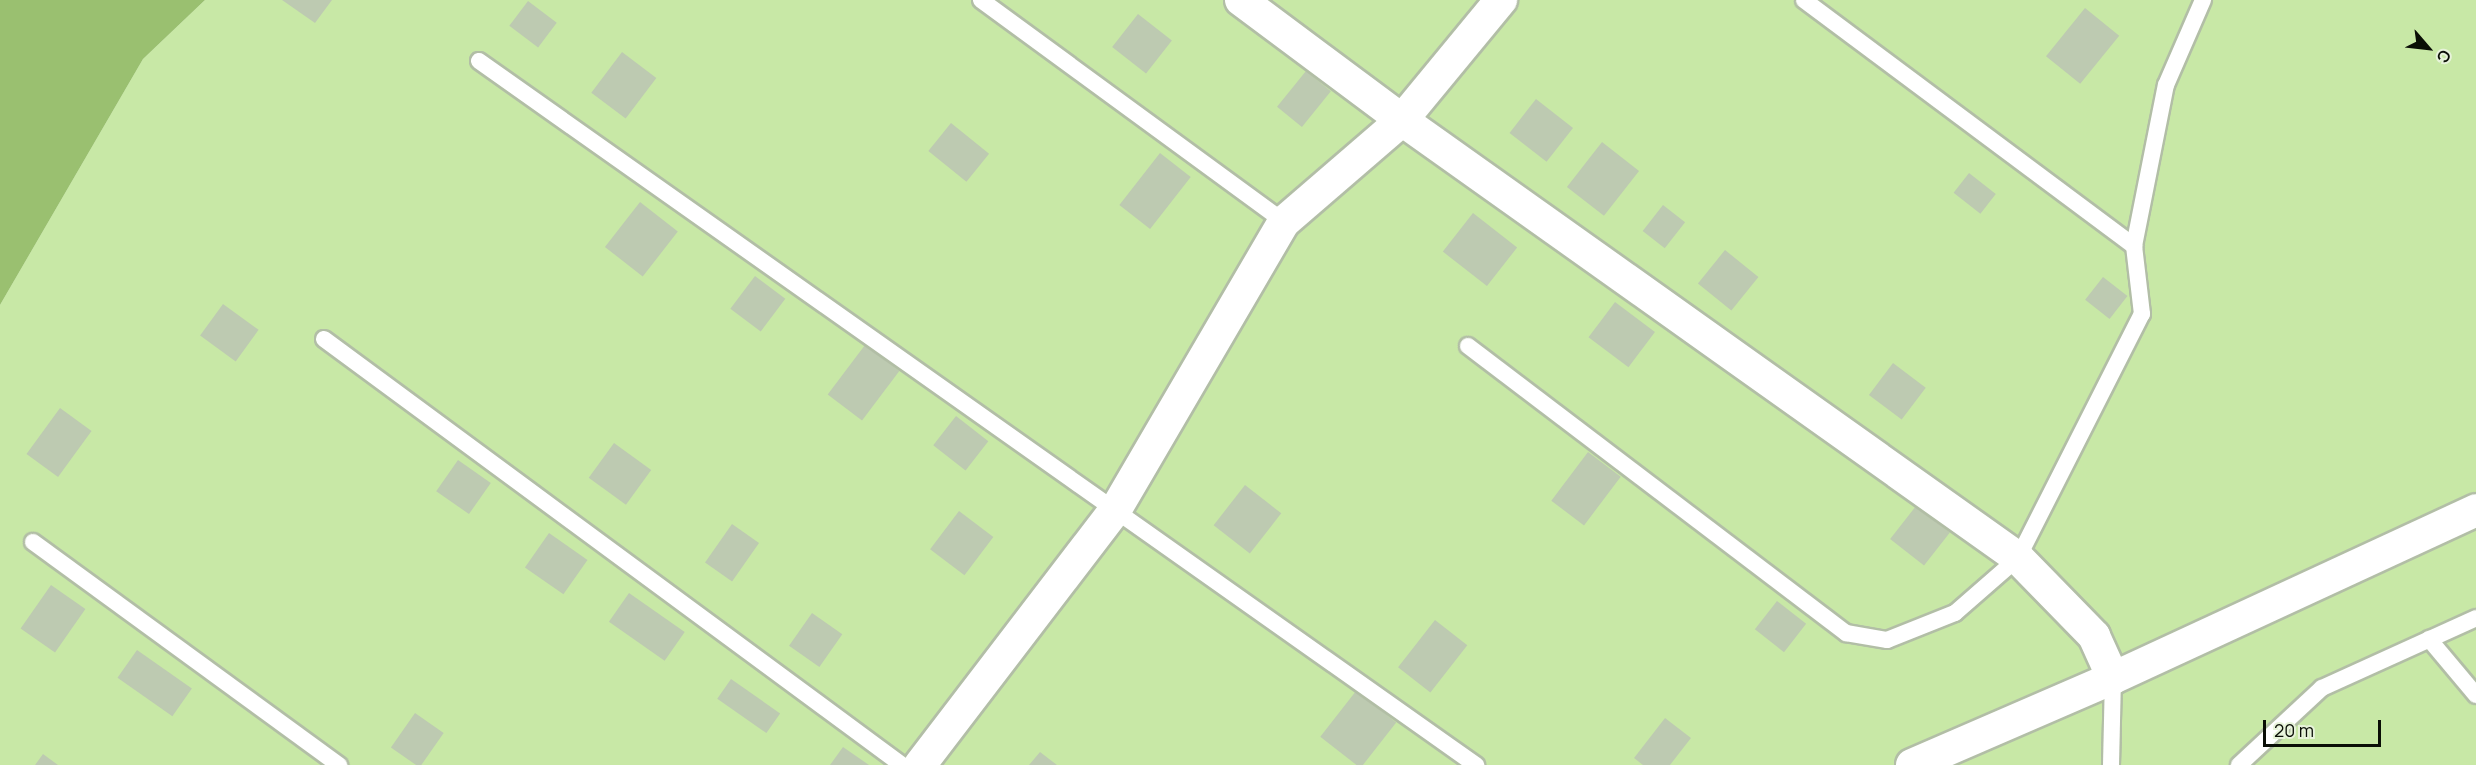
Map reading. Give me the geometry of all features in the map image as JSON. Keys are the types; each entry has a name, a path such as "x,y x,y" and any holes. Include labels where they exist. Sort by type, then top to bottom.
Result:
{"street":[{"path":"1240,0 1402,120 2018,558 2094,636 2113,678"},
{"path":"920,765 1116,509 1284,222 1402,120 1501,0"},
{"path":"1912,765 2113,678 2476,510"}],"lane":[{"path":"981,0 1284,222"},
{"path":"1804,0 2134,246"},
{"path":"1468,346 1846,633 1887,640 1955,613 2018,558 2142,314 2134,246 2166,85 2203,0"},
{"path":"479,61 1476,765"},
{"path":"324,339 902,765"},
{"path":"33,542 339,765"},
{"path":"2239,765 2322,688 2476,618"},
{"path":"2429,639 2476,695"},
{"path":"2111,765 2113,678"}],"green space":[{"path":"0,0 205,0 143,59 0,305"},
{"path":"205,0 2476,0 2476,765 0,765 0,305 143,59"}],"building":[{"path":"282,0 332,0 315,23"},
{"path":"528,1 557,23 538,47 509,26"},
{"path":"2085,8 2119,36 2080,84 2046,56"},
{"path":"1138,14 1172,40 1146,74 1112,47"},
{"path":"622,52 656,78 626,119 591,93"},
{"path":"1306,71 1331,91 1302,127 1277,107"},
{"path":"1536,99 1573,128 1547,162 1510,133"},
{"path":"951,123 989,154 966,182 928,151"},
{"path":"1602,142 1639,171 1604,216 1567,187"},
{"path":"1160,153 1191,177 1150,229 1119,205"},
{"path":"1969,173 1996,194 1980,214 1954,193"},
{"path":"640,202 678,232 643,276 605,247"},
{"path":"1663,205 1685,222 1665,248 1643,231"},
{"path":"1473,213 1517,247 1487,286 1443,252"},
{"path":"1725,250 1758,277 1731,310 1698,283"},
{"path":"755,276 785,299 761,332 730,309"},
{"path":"2103,277 2127,296 2110,319 2085,300"},
{"path":"1615,302 1655,332 1628,367 1589,337"},
{"path":"223,304 259,330 236,361 200,336"},
{"path":"865,345 899,371 862,420 828,395"},
{"path":"1893,363 1926,388 1902,420 1869,395"},
{"path":"60,408 92,431 58,477 26,454"},
{"path":"956,416 988,441 966,470 933,445"},
{"path":"614,443 651,470 626,505 589,478"},
{"path":"1588,452 1621,477 1584,525 1551,501"},
{"path":"458,460 491,483 469,514 436,491"},
{"path":"1245,485 1281,513 1250,554 1214,525"},
{"path":"1916,506 1950,532 1924,566 1890,539"},
{"path":"959,511 993,537 964,575 930,549"},
{"path":"732,524 759,543 732,581 705,563"},
{"path":"549,533 588,560 563,594 525,567"},
{"path":"51,585 85,609 55,653 21,628"},
{"path":"629,593 685,632 665,661 609,622"},
{"path":"1777,601 1806,624 1784,652 1755,629"},
{"path":"812,613 842,634 819,667 789,646"},
{"path":"1435,620 1467,645 1430,693 1398,667"},
{"path":"137,650 192,688 172,716 117,678"},
{"path":"731,679 780,713 766,733 717,699"},
{"path":"1356,691 1396,722 1363,765 1357,765 1320,737"},
{"path":"415,713 444,733 421,765 416,765 391,747"},
{"path":"1665,718 1691,738 1670,765 1643,765 1634,758"},
{"path":"843,747 869,765 830,765"},
{"path":"1040,752 1057,765 1029,765"},
{"path":"43,754 58,765 35,765"}]}
